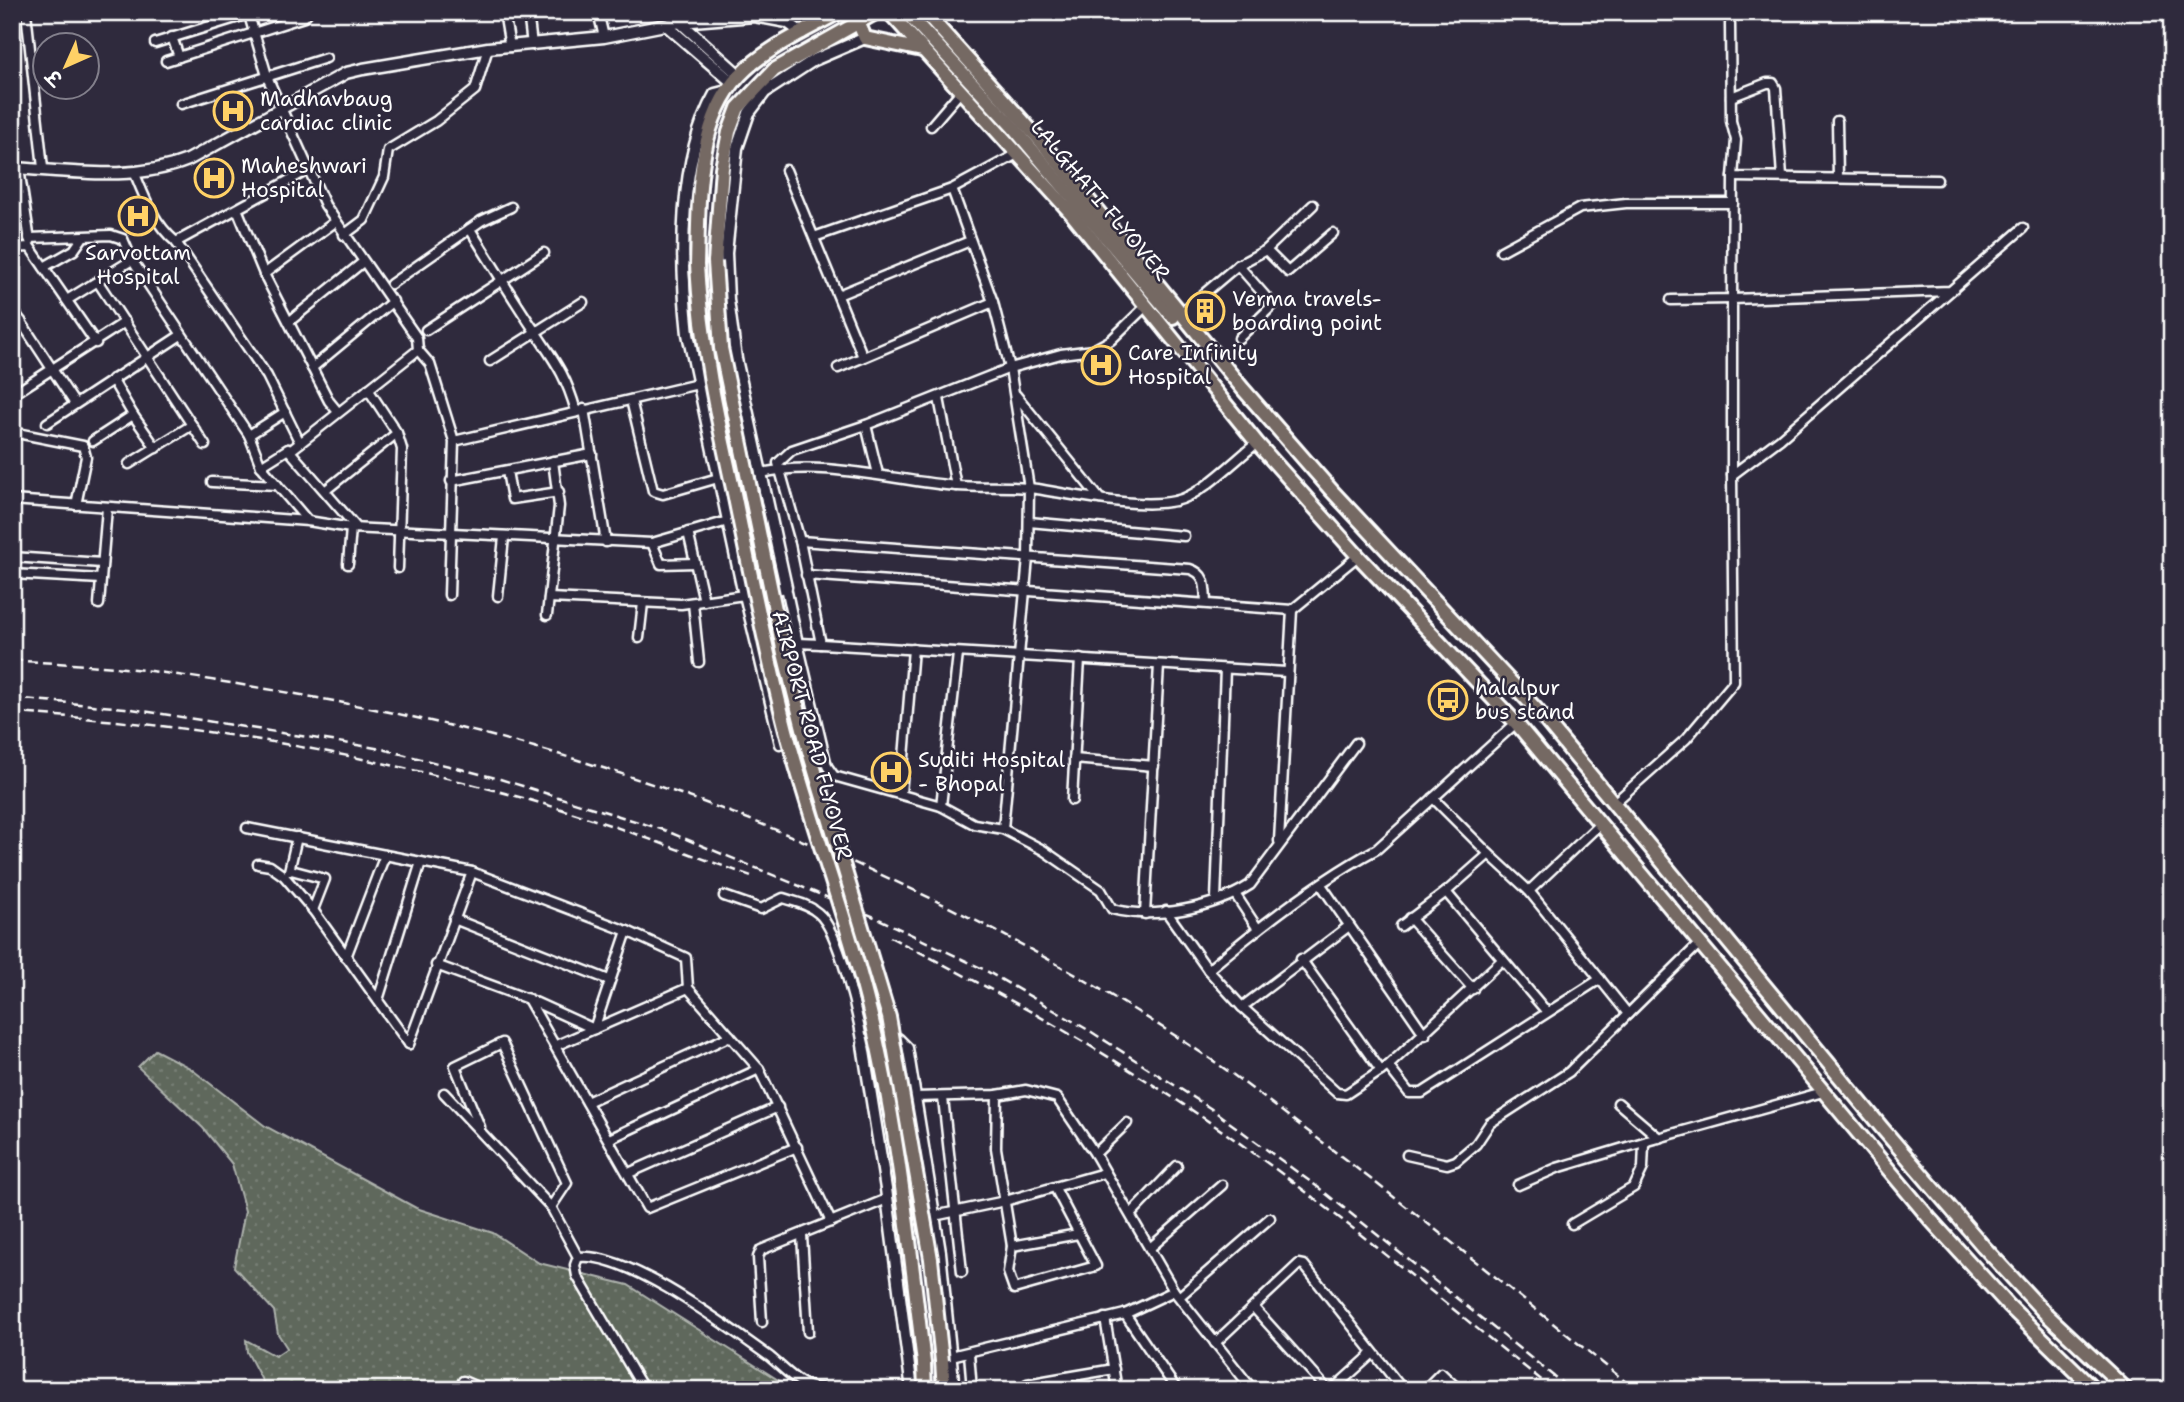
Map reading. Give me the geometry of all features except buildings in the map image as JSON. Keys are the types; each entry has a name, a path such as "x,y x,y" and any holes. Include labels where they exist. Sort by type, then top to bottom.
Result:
{"main road":[{"name":"AIRPORT ROAD FLYOVER","path":"877,12 774,70 738,108 723,160 719,256 720,348 778,629 811,761 889,1017 946,1359 944,1390"},
{"path":"889,12 1071,213 1257,443 1358,556 1516,723 1701,942 1823,1092 1994,1290 2095,1390"},
{"name":"LALGHATI FLYOVER","path":"906,12 1013,127 1247,403 1263,413"},
{"path":"925,12 1038,138 1263,413 1357,520 1518,687 1983,1246 2045,1313 2127,1390"},
{"path":"935,12 954,47"},
{"path":"733,83 764,55 833,14"},
{"path":"859,24 865,38 923,50"},
{"name":"AIRPORT ROAD FLYOVER","path":"733,83 712,122 706,147 697,265 700,324 769,659 787,732 859,972 877,1045 904,1204 925,1390"}],"street":[{"path":"26,12 43,169"},
{"path":"166,61 304,17 308,12"},
{"path":"504,12 510,47"},
{"path":"528,12 532,45"},
{"path":"598,12 604,37"},
{"path":"155,43 250,13 268,79 308,170 335,222 417,338 418,350 434,374 454,441 449,595"},
{"path":"96,342 30,243 16,168 135,174 162,170 188,160 346,74 488,48 604,37 680,22 754,16 787,22 802,33"},
{"path":"680,22 733,83"},
{"path":"1614,804 1686,740 1734,682 1732,299 1736,140 1731,121 1730,24"},
{"path":"666,25 733,83"},
{"path":"172,37 178,57"},
{"path":"865,38 814,60 782,80 756,102 737,148 719,256 761,473 827,766 834,776 941,806 974,824 1003,829 1043,850 1101,890 1112,909 1145,914 1235,894 1250,885 1279,842 1356,744"},
{"path":"344,234 364,220 386,171 385,156 388,150 436,121 475,90 488,48"},
{"path":"181,104 268,79 326,58"},
{"path":"733,83 715,94 701,121 689,185 683,244 683,293 698,384 718,478 780,744"},
{"path":"1731,97 1773,83 1776,88 1782,177"},
{"path":"931,126 961,91"},
{"path":"1837,121 1838,178"},
{"path":"814,237 952,190 1019,153"},
{"path":"176,243 308,170"},
{"path":"786,170 863,357"},
{"path":"135,174 145,199 165,233 176,243 267,376 300,443"},
{"path":"1733,177 1937,180"},
{"path":"952,190 993,302 1010,368 1029,488 1028,558 1003,829"},
{"path":"1501,251 1580,208 1626,202 1733,203"},
{"path":"1181,313 1238,265 1266,250 1313,205"},
{"path":"391,284 470,229 511,207"},
{"path":"238,211 264,274 329,401 338,412"},
{"path":"264,274 335,222"},
{"path":"1732,475 1780,439 2023,228"},
{"path":"470,229 535,333 566,376 580,410 592,454 606,542"},
{"path":"1266,250 1288,272 1334,233"},
{"path":"12,248 30,243 83,237 111,235 123,239 132,260 249,435 261,466 308,521"},
{"path":"44,267 74,250 83,237"},
{"path":"838,295 970,241"},
{"path":"426,330 544,253"},
{"path":"67,300 132,260"},
{"path":"289,321 363,262"},
{"path":"1238,265 1273,305 1239,338"},
{"path":"98,282 205,445"},
{"path":"1671,300 1950,291"},
{"path":"313,368 393,301"},
{"path":"490,361 583,302"},
{"path":"838,368 993,302"},
{"path":"821,644 800,541 779,469 782,458 792,450 939,398 1010,368 1100,347 1145,307"},
{"path":"12,308 75,404"},
{"path":"12,327 21,321"},
{"path":"12,395 125,322"},
{"path":"47,423 181,335"},
{"path":"261,466 288,449 290,451 418,350"},
{"path":"113,379 156,448"},
{"path":"454,441 698,384"},
{"path":"368,389 397,433 402,449 398,568"},
{"path":"1014,393 1100,499"},
{"path":"939,398 956,486"},
{"path":"631,400 653,491 663,494 718,478"},
{"path":"249,435 285,412"},
{"path":"93,440 133,415"},
{"path":"129,464 192,425"},
{"path":"866,425 878,474"},
{"path":"12,432 83,446 86,457 76,505"},
{"path":"326,490 397,433"},
{"path":"761,473 779,469 878,474 956,486 1029,488 1100,499 1175,501 1200,488 1257,443"},
{"path":"290,451 326,490 354,528 348,564"},
{"path":"451,481 592,454"},
{"path":"547,615 559,492 553,461"},
{"path":"507,471 512,499 559,492"},
{"path":"212,482 277,485"},
{"path":"12,500 308,521 354,528 606,542 652,543 728,521"},
{"path":"99,604 107,508"},
{"path":"1029,522 1184,536"},
{"path":"688,532 704,601"},
{"path":"498,596 504,537"},
{"path":"800,541 1190,569 1199,572 1204,578 1206,603"},
{"path":"652,543 661,564 695,563"},
{"path":"806,575 1292,610 1358,556"},
{"path":"12,557 102,563"},
{"path":"12,574 101,579"},
{"path":"549,598 693,603 786,587"},
{"path":"639,638 643,603"},
{"path":"693,603 699,662"},
{"path":"1279,842 1286,672 1292,610"},
{"path":"798,643 1286,672"},
{"path":"901,794 913,649"},
{"path":"941,806 958,654"},
{"path":"1072,800 1080,660"},
{"path":"1145,914 1159,665"},
{"path":"1216,899 1225,669"},
{"path":"1208,970 1258,929 1322,886 1350,862 1377,849 1516,723"},
{"path":"1074,759 1154,765"},
{"path":"1433,798 1529,891 1628,1014"},
{"path":"1529,891 1601,823"},
{"path":"247,828 472,872 627,931 686,958 688,988 759,1069 831,1222"},
{"path":"297,837 288,873 409,1044 472,872"},
{"path":"1401,926 1446,892 1489,854"},
{"path":"346,957 385,855"},
{"path":"378,1000 421,862"},
{"path":"258,864 288,873 326,879 313,910"},
{"path":"1322,886 1425,1035"},
{"path":"1446,892 1546,1011"},
{"path":"1235,894 1258,929"},
{"path":"724,896 761,909 783,898 808,906 825,919 851,992 863,1045 887,1199 912,1390"},
{"path":"1166,911 1208,970 1242,1007 1337,1093 1354,1091 1385,1069 1425,1035 1502,960"},
{"path":"1410,918 1473,989"},
{"path":"454,919 609,980"},
{"path":"1242,1007 1349,926"},
{"path":"594,1030 627,931"},
{"path":"1407,1155 1447,1164 1456,1161 1476,1144 1490,1123 1569,1072 1701,942"},
{"path":"1301,960 1385,1069 1409,1093 1422,1093 1546,1011 1600,979"},
{"path":"436,965 528,999 594,1030"},
{"path":"555,1046 688,988"},
{"path":"528,999 647,1208 797,1147"},
{"path":"587,1102 730,1037"},
{"path":"863,1045 868,1039 898,1039 904,1043 934,1216 946,1359 954,1390"},
{"path":"482,1133 455,1066 502,1043 567,1184 551,1207"},
{"path":"609,1139 759,1069"},
{"path":"914,1097 997,1095 1026,1090 1057,1098 1095,1154 1177,1294 1253,1390"},
{"path":"1518,1185 1557,1168 1823,1092"},
{"path":"444,1093 551,1207 578,1257 575,1265 577,1276 644,1390"},
{"path":"997,1095 996,1148 1012,1246 1008,1272 1014,1289 1096,1266 1055,1188"},
{"path":"943,1098 962,1272"},
{"path":"1618,1102 1659,1138"},
{"path":"629,1173 778,1107"},
{"path":"1095,1154 1127,1123"},
{"path":"1572,1224 1634,1187 1640,1179 1647,1141"},
{"path":"1131,1214 1177,1166"},
{"path":"934,1216 1005,1201 1104,1173"},
{"path":"1150,1248 1222,1185"},
{"path":"762,1321 759,1253 887,1199"},
{"path":"946,1359 1125,1314 1177,1294 1270,1218"},
{"path":"1012,1246 1078,1234"},
{"path":"802,1236 808,1332"},
{"path":"578,1257 590,1255 622,1266 704,1309 808,1387 859,1385 878,1390"},
{"path":"1215,1343 1255,1309 1299,1264 1304,1265 1403,1390"},
{"path":"1255,1309 1330,1390 1372,1354"},
{"path":"1125,1314 1177,1390"},
{"path":"1105,1318 1118,1390"},
{"path":"969,1353 972,1390"},
{"path":"1024,1390 1027,1384 1114,1369"},
{"path":"1424,1390 1441,1373 1459,1390"},
{"path":"1067,1377 1069,1390"},
{"path":"467,1390 464,1381 484,1390"}],"green space":[{"path":"155,1050 190,1068 265,1126 416,1208 493,1233 539,1263 628,1285 794,1390 267,1390 247,1352 246,1340 275,1356 287,1348 278,1334 274,1311 234,1267 245,1211 232,1164 203,1128 138,1067"}],"railway":[{"path":"12,660 158,672 347,703 441,723 534,747 709,804 880,875 1046,958 1125,1004 1217,1064 1476,1261 1636,1390"},
{"path":"12,698 125,708 382,749 500,779 664,830 877,918 983,969 1090,1031 1210,1108 1319,1188 1571,1390"},
{"path":"12,713 218,733 421,772 554,807 754,877"},
{"path":"890,937 1049,1022 1202,1117 1337,1216 1554,1390"}],"place":[{"name":"Madhavbaug cardiac clinic","path":"233,111"},
{"name":"Maheshwari Hospital","path":"214,178"},
{"name":"Sarvottam Hospital","path":"138,216"},
{"name":"Verma travels- boarding point","path":"1205,311"},
{"name":"Care Infinity Hospital","path":"1101,365"},
{"name":"halalpur bus stand","path":"1448,700"},
{"name":"Suditi Hospital - Bhopal","path":"891,772"}]}
